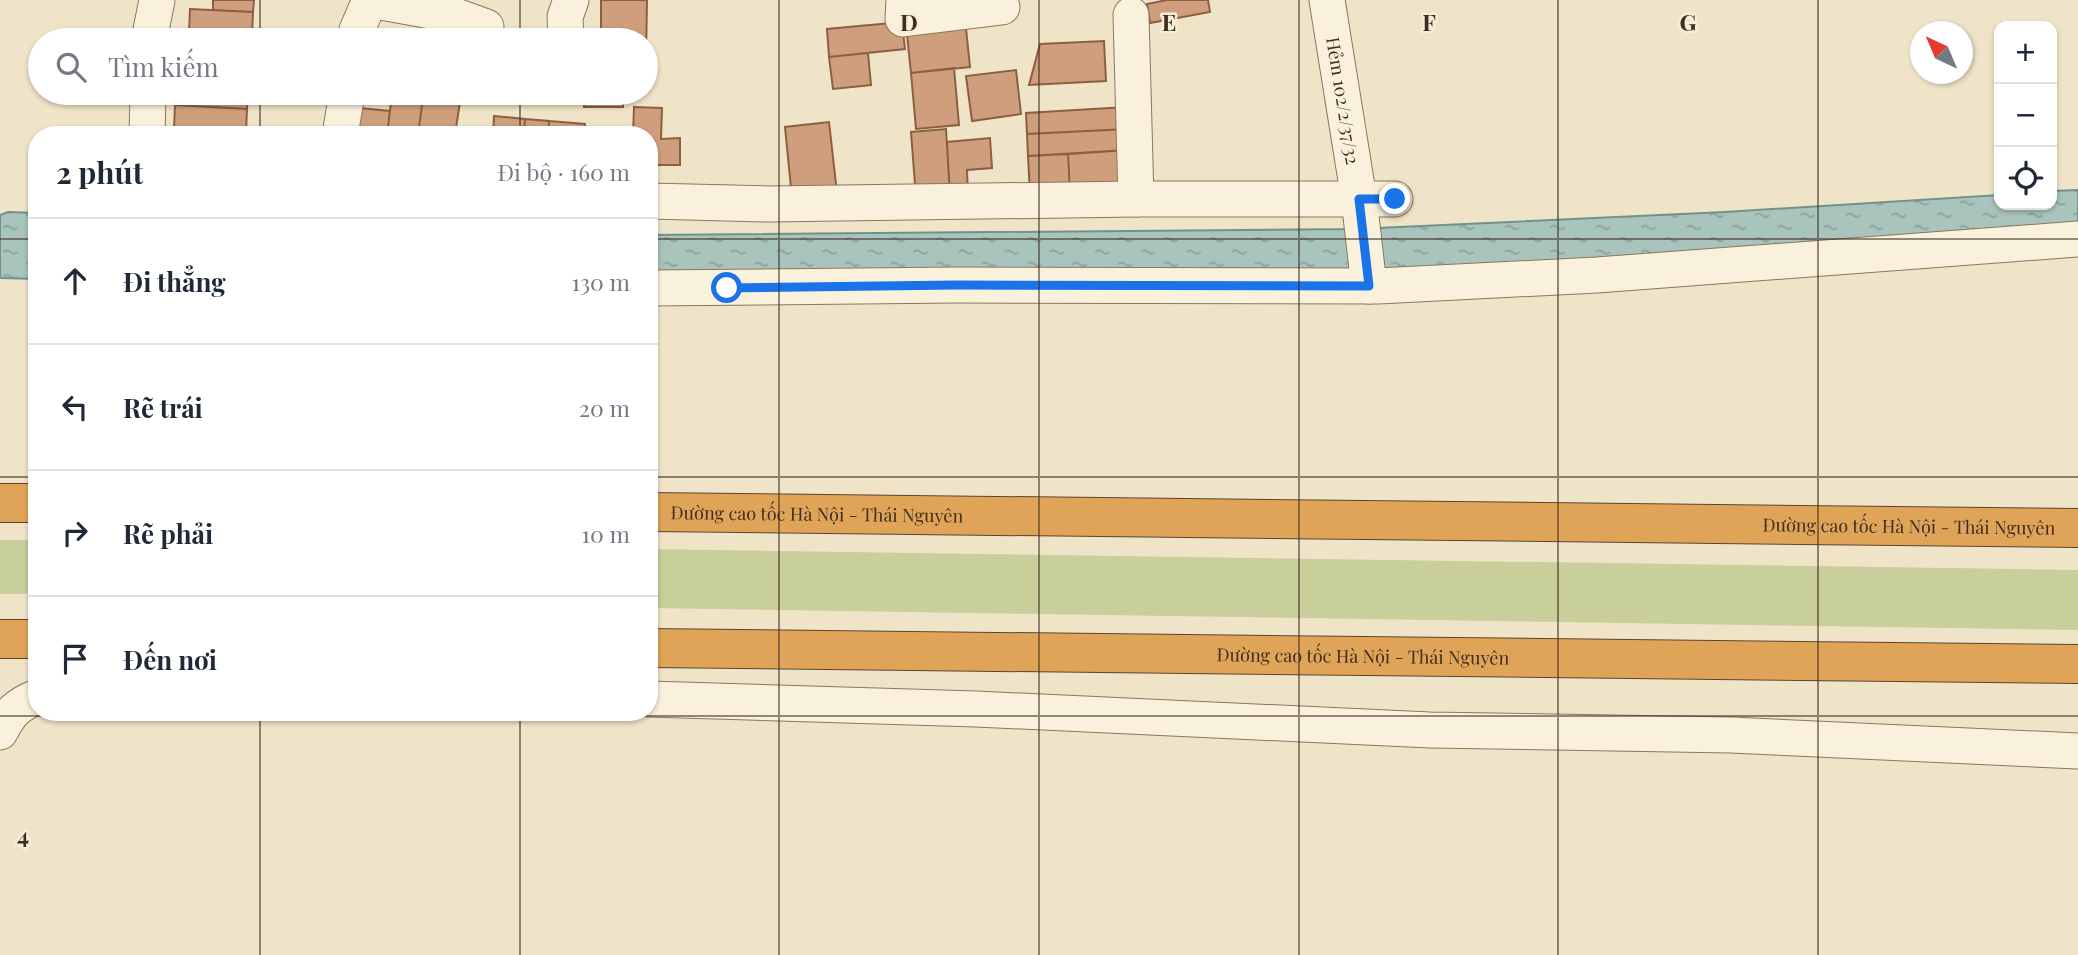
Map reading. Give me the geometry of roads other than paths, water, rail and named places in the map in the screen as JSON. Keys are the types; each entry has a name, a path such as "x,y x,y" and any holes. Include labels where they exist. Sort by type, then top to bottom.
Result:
{"highway":[{"path":"0,503 28,503"},
{"name":"Đường cao tốc Hà Nội - Thái Nguyên","path":"658,512 2078,528"},
{"path":"0,639 28,639"},
{"name":"Đường cao tốc Hà Nội - Thái Nguyên","path":"658,648 2078,664"}],"street":[{"path":"151,28 157,0"},
{"path":"360,28 370,0 453,15 486,28"},
{"path":"565,28 565,17 570,0"},
{"path":"904,0 903,19 1002,7"},
{"name":"Hẻm 102/2/37/32","path":"1327,0 1359,199 1369,286"},
{"path":"1131,15 1136,199"},
{"path":"147,126 148,105"},
{"path":"342,126 345,105"},
{"path":"658,201 769,204 1395,199"},
{"path":"658,288 957,285 1369,286 1597,275 2078,239"},
{"path":"658,699 1138,716 1430,730 1731,735 2078,751"},
{"path":"0,732 9,713 18,704 28,700"}],"water":[{"path":"2078,190 2078,232 1419,279 658,276 658,235 1355,229 1725,212 1994,195 1994,210 2057,210 2057,191"},
{"path":"8,212 28,213 28,279 0,278 0,215"}]}
